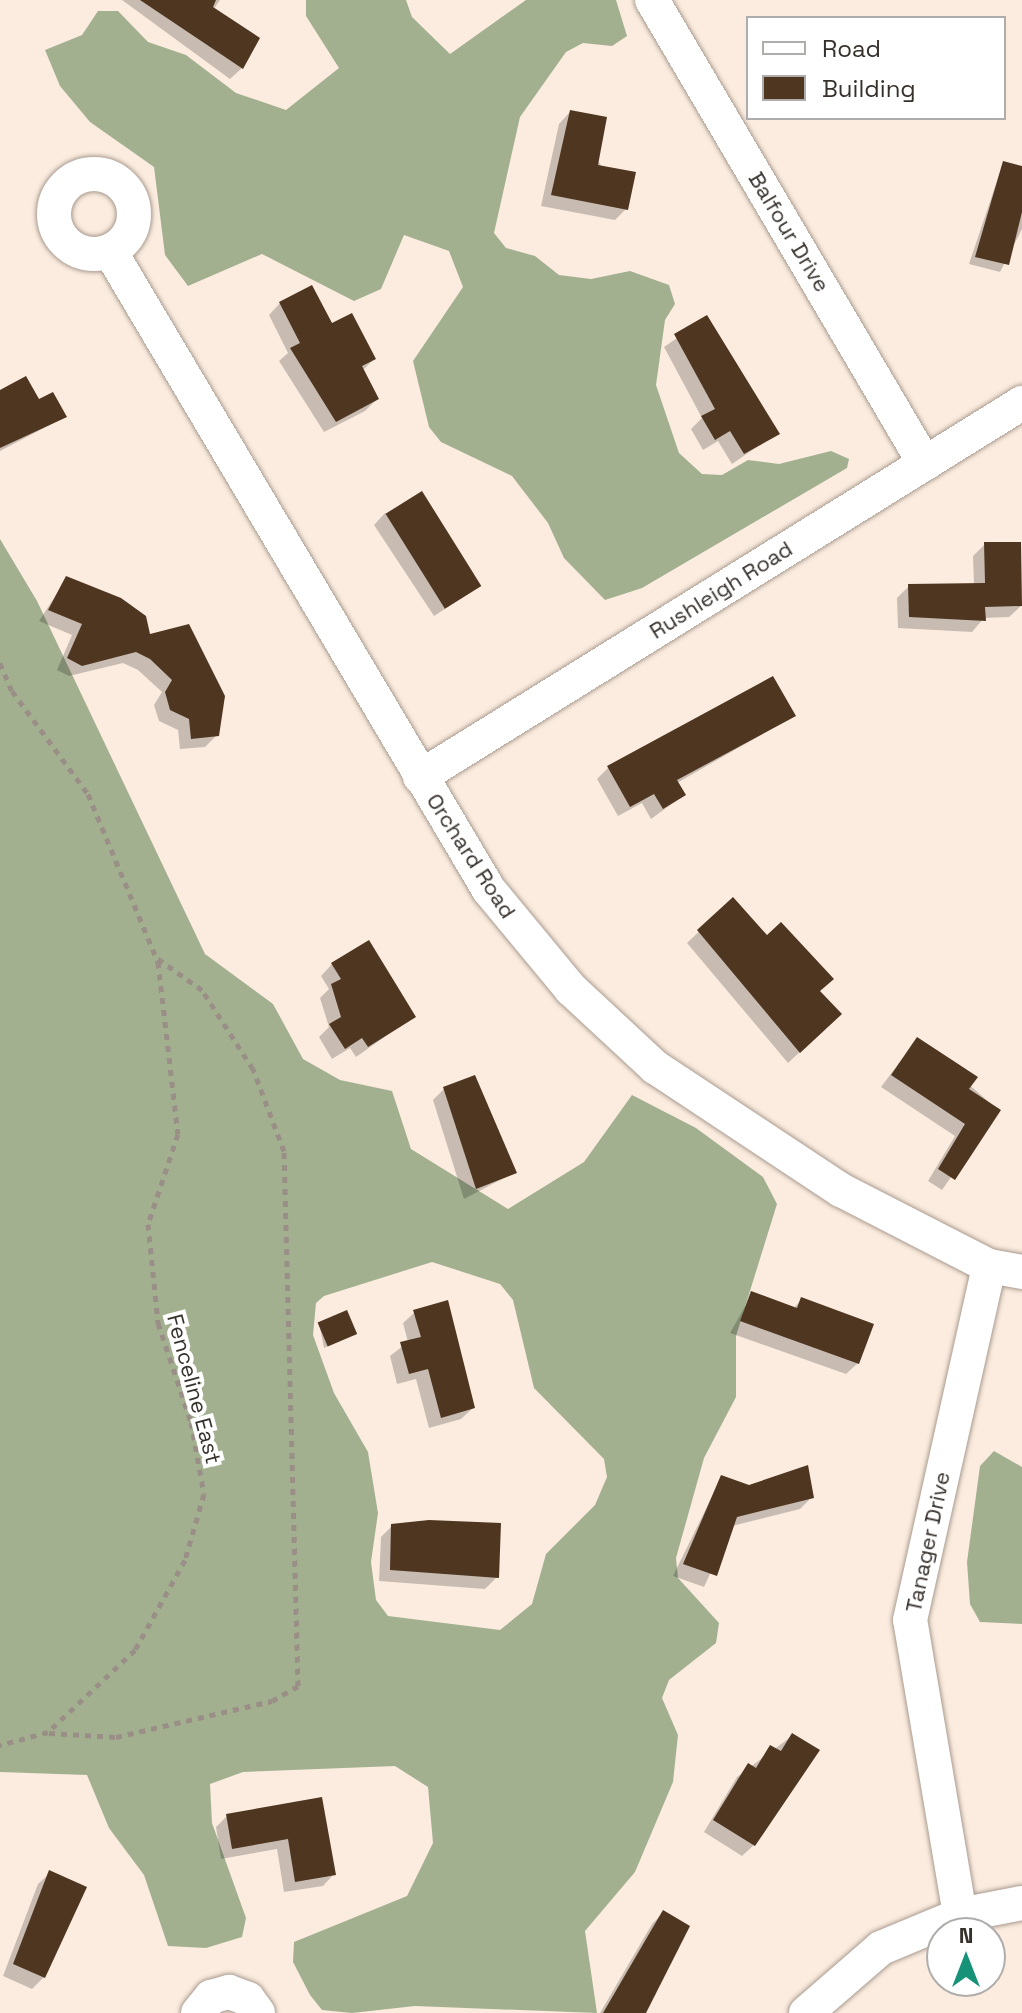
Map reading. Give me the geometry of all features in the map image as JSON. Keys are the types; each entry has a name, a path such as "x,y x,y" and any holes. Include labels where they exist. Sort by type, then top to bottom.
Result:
{"street":[{"name":"Balfour Drive","path":"652,0 925,464"},
{"name":"Orchard Road","path":"110,251 489,890 571,989 655,1067 841,1190 989,1266 1022,1272"},
{"name":"Rushleigh Road","path":"420,777 1022,403"},
{"name":"Tanager Drive","path":"960,1915 910,1620 989,1266"},
{"path":"806,2013 881,1948 960,1915 1022,1903"},
{"path":"198,2013 211,1997 229,1992 248,1999 258,2013"}],"path":[{"name":"Fenceline East","path":"0,663 12,691 88,794 156,958 178,1134 148,1224 158,1323 191,1422 204,1494 185,1560 135,1650 48,1732 0,1745"},
{"path":"48,1732 116,1737 258,1704 298,1686 284,1151 253,1069 202,990 156,958"}],"green space":[{"path":"306,0 406,0 412,17 450,54 526,0 616,0 627,36 612,46 583,43 566,52 520,117 494,233 506,248 535,256 559,275 591,279 630,271 669,285 675,304 665,320 656,385 679,453 702,474 722,475 748,460 779,464 831,451 849,459 847,468 642,588 605,600 564,558 548,523 512,476 441,442 429,427 413,361 463,287 449,251 404,235 381,289 354,301 262,254 188,286 165,255 154,167 90,122 60,86 45,50 82,35 98,11 118,11 148,42 186,55 236,93 286,110 339,68 306,16"},
{"path":"0,539 37,601 205,954 273,1004 303,1059 340,1080 392,1091 411,1149 508,1209 584,1162 632,1095 696,1128 763,1177 777,1204 736,1336 736,1397 704,1458 676,1558 678,1578 719,1623 716,1643 669,1680 662,1698 678,1735 673,1782 635,1872 585,1931 597,2013 415,2006 352,2013 322,2010 310,1995 293,1962 294,1942 407,1896 433,1843 428,1787 395,1766 243,1772 210,1784 212,1823 246,1918 242,1937 206,1948 168,1946 144,1875 109,1828 87,1775 0,1772","holes":["432,1262 500,1284 513,1300 534,1388 604,1459 607,1477 595,1505 546,1554 532,1604 500,1630 388,1616 376,1600 371,1562 378,1513 368,1452 334,1393 313,1335 316,1303 324,1296"]},
{"path":"994,1451 1022,1467 1022,1624 980,1622 970,1604 967,1562 980,1466"}],"building":[{"path":"140,0 216,0 213,7 260,38 243,69"},
{"path":"570,110 607,117 598,165 636,172 628,210 551,195"},
{"path":"1003,161 1022,166 1022,212 1009,265 975,257"},
{"path":"312,285 332,323 352,313 376,359 362,366 379,399 336,422 290,348 300,343 279,302"},
{"path":"707,315 780,434 744,454 730,431 715,440 701,416 715,409 674,334"},
{"path":"26,376 39,399 53,392 67,417 0,448 0,390"},
{"path":"422,491 481,586 445,609 386,514"},
{"path":"984,542 1021,542 1022,606 985,607 986,621 909,617 908,584 985,583"},
{"path":"66,576 121,598 146,616 150,634 189,624 225,696 219,736 191,739 189,719 170,710 165,692 172,680 150,659 136,652 82,666 67,658 82,624 48,610"},
{"path":"773,676 796,716 677,780 686,795 663,809 654,794 630,807 607,766"},
{"path":"733,897 767,935 781,922 834,979 820,991 842,1014 800,1053 697,930"},
{"path":"369,940 416,1017 368,1047 362,1038 345,1049 329,1024 341,1017 331,984 341,979 331,963"},
{"path":"917,1037 978,1077 969,1089 1001,1110 955,1180 938,1169 965,1124 891,1075"},
{"path":"475,1075 517,1173 476,1189 443,1087"},
{"path":"751,1291 797,1308 801,1297 874,1324 859,1364 740,1321"},
{"path":"448,1300 475,1408 441,1418 428,1369 409,1374 400,1342 421,1337 413,1310"},
{"path":"347,1310 357,1334 328,1346 318,1323"},
{"path":"808,1465 814,1498 737,1517 717,1576 683,1564 721,1475 749,1485"},
{"path":"429,1520 501,1523 499,1578 390,1570 391,1524"},
{"path":"792,1733 820,1750 755,1846 713,1820 748,1763 756,1768 770,1745 781,1751"},
{"path":"322,1797 336,1875 295,1882 288,1839 232,1849 226,1814"},
{"path":"49,1870 87,1887 45,1978 13,1964"},
{"path":"663,1910 690,1926 646,2013 603,2013"}]}
